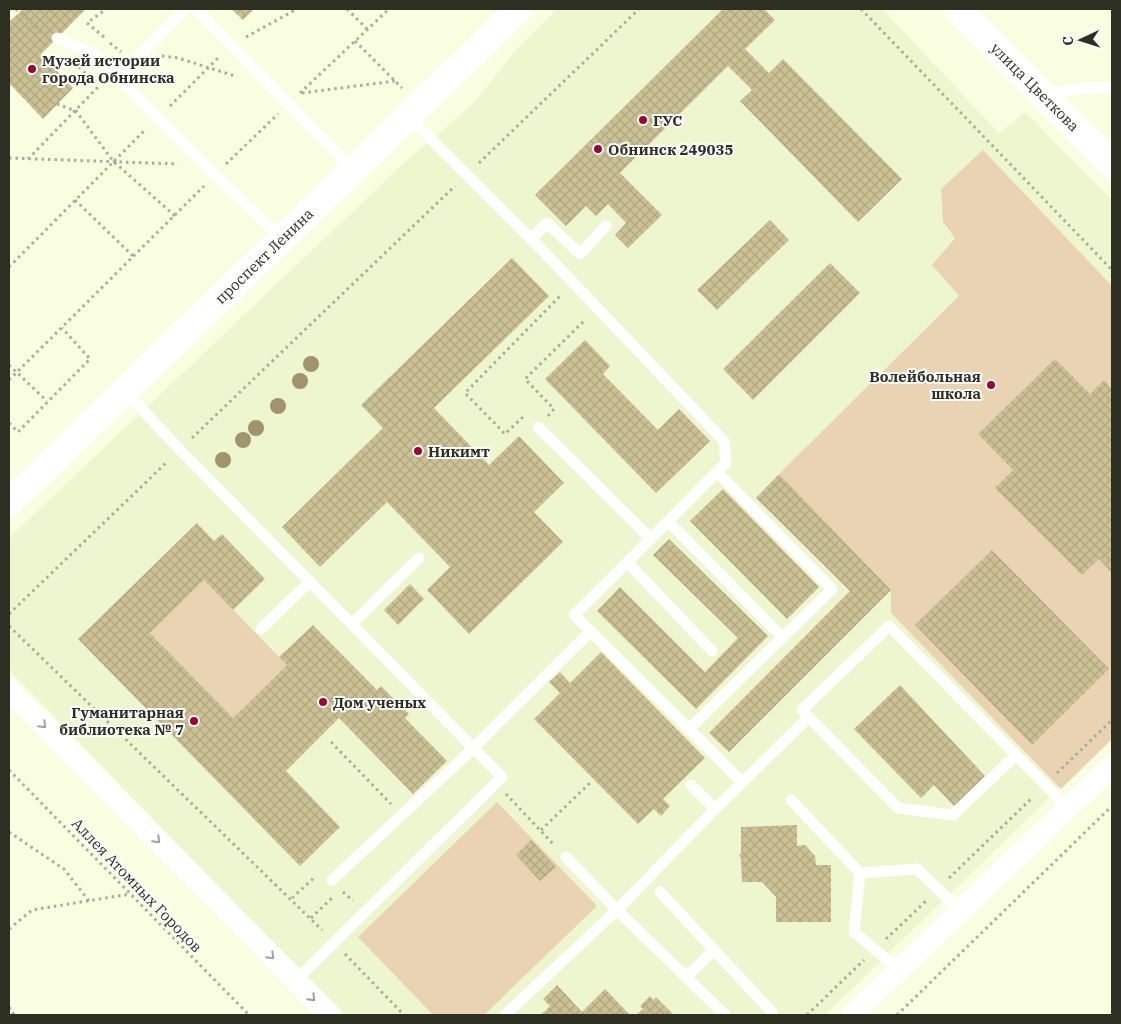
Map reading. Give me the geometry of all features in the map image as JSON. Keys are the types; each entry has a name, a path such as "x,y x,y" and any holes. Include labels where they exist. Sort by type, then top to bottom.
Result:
{"main road":[{"name":"проспект Ленина","path":"9,503 519,9"},
{"name":"улица Цветкова","path":"958,9 1112,165"}],"street":[{"path":"9,690 330,1015"},
{"path":"859,1013 899,970 960,910 1069,809 1112,766"}],"lane":[{"path":"118,78 185,9"},
{"path":"196,9 353,170"},
{"path":"57,38 93,53 215,175 282,238"},
{"path":"1044,95 1083,88 1112,87"},
{"path":"408,116 574,283 724,441 726,463 574,615 742,782"},
{"path":"531,239 547,223 580,254 606,226"},
{"path":"125,391 180,450 502,777 335,944 295,980"},
{"path":"538,427 651,539"},
{"path":"689,729 832,589 717,472"},
{"path":"668,521 783,638"},
{"path":"352,624 419,558"},
{"path":"628,562 712,651"},
{"path":"261,629 310,581"},
{"path":"1016,755 953,815 898,808 802,710 889,626 1016,755 1069,809"},
{"path":"332,880 474,747 591,631"},
{"path":"505,1015 617,910 715,809 809,717"},
{"path":"691,785 715,809"},
{"path":"791,800 860,873 854,932 899,970"},
{"path":"566,857 617,910 725,1015"},
{"path":"860,873 917,870 960,910"},
{"path":"660,892 772,1012"},
{"path":"686,977 714,950"}],"path":[{"path":"16,9 44,34"},
{"path":"9,267 113,161 232,45 297,9"},
{"path":"348,9 367,29"},
{"path":"9,614 639,9"},
{"path":"861,9 1112,270"},
{"path":"28,159 99,86 78,66"},
{"path":"57,104 76,111 113,161 175,216"},
{"path":"9,158 204,164"},
{"path":"9,380 215,175"},
{"path":"456,185 463,192"},
{"path":"75,200 133,256"},
{"path":"526,414 505,434 465,393 574,283"},
{"path":"556,288 568,300"},
{"path":"538,427 554,409 525,379 586,319 580,313"},
{"path":"9,423 18,432 90,359 62,328"},
{"path":"9,365 47,401"},
{"path":"9,626 292,898 404,1015"},
{"path":"1056,775 1112,720"},
{"path":"331,742 392,805 385,812"},
{"name":"Аллея Атомных Городов","path":"9,770 249,1015"},
{"path":"495,783 540,830 590,783"},
{"path":"942,885 1034,796"},
{"path":"898,1015 1112,806"},
{"path":"9,832 64,868 90,902"},
{"path":"292,898 321,872"},
{"path":"311,918 342,890 359,908"},
{"path":"9,929 32,910 130,894"},
{"path":"885,940 928,898"},
{"path":"807,1015 871,954"},
{"path":"9,1007 14,1015"}],"shaded area":[{"path":"557,9 882,9 999,133 1025,112 1112,200 1112,737 825,1015 343,1015 9,670 9,538 404,163 475,102 514,52"},
{"name":"Волейбольная школа","path":"983,150 1112,286 1112,739 1061,789 891,613 891,590 779,474 959,296 932,265 955,238 943,222 941,189"},
{"path":"204,580 287,665 233,718 150,633"},
{"path":"497,802 597,906 484,1015 433,1015 358,937"}],"building":[{"name":"Музей истории города Обнинска","path":"23,9 86,9 41,54 73,88 43,119 11,85 9,86 9,22"},
{"path":"231,9 254,9 243,20"},
{"path":"723,9 764,9 775,20 745,49 769,73 783,59 902,179 858,222 740,101 752,90 728,66 620,173 662,215 628,248 615,235 626,223 608,204 596,216 586,206 566,226 535,195"},
{"path":"770,220 789,240 717,310 697,290"},
{"name":"Никимт","path":"512,258 549,296 434,408 489,465 519,436 564,483 534,512 563,542 469,634 427,590 450,567 387,502 320,567 282,527 383,428 361,405"},
{"path":"830,263 860,293 753,400 723,369"},
{"path":"585,340 610,366 603,374 658,430 679,409 710,441 656,493 545,379"},
{"path":"1055,359 1090,394 1104,380 1112,389 1112,573 1099,559 1082,575 995,488 1013,470 978,434"},
{"path":"779,474 891,590 729,752 709,733 850,591 756,498"},
{"path":"723,489 819,587 787,619 690,521"},
{"name":"Дом ученых","path":"197,523 214,541 222,534 265,579 233,610 204,580 150,633 233,718 287,665 279,657 313,625 377,690 381,686 409,714 405,718 447,761 413,794 339,718 286,771 340,827 300,866 78,639"},
{"path":"669,539 768,636 696,709 597,611 620,587 705,672 738,638 653,555"},
{"path":"992,550 1109,669 1032,745 915,625"},
{"path":"410,584 424,599 398,625 384,610"},
{"path":"601,652 705,758 663,799 670,806 661,816 654,809 638,824 534,719 560,693 549,682 560,672 570,683"},
{"path":"900,685 985,776 954,806 934,785 921,798 854,729"},
{"path":"797,825 797,846 805,845 815,856 816,865 831,865 831,922 776,922 776,897 762,882 742,882 741,859 739,855 741,853 741,827"},
{"path":"531,840 556,867 540,881 516,855"},
{"path":"557,985 582,1012 605,989 630,1015 541,1015 550,1006 543,999"},
{"path":"650,996 653,1000 656,997 674,1015 636,1015 643,1009 640,1006"}],"place":[{"name":"Музей истории города Обнинска","path":"32,69"},
{"name":"ГУС","path":"643,120"},
{"name":"Обнинск 249035","path":"598,149"},
{"name":"Волейбольная школа","path":"991,385"},
{"name":"Никимт","path":"418,451"},
{"name":"Дом ученых","path":"323,702"},
{"name":"Гуманитарная библиотека № 7","path":"194,721"}]}
